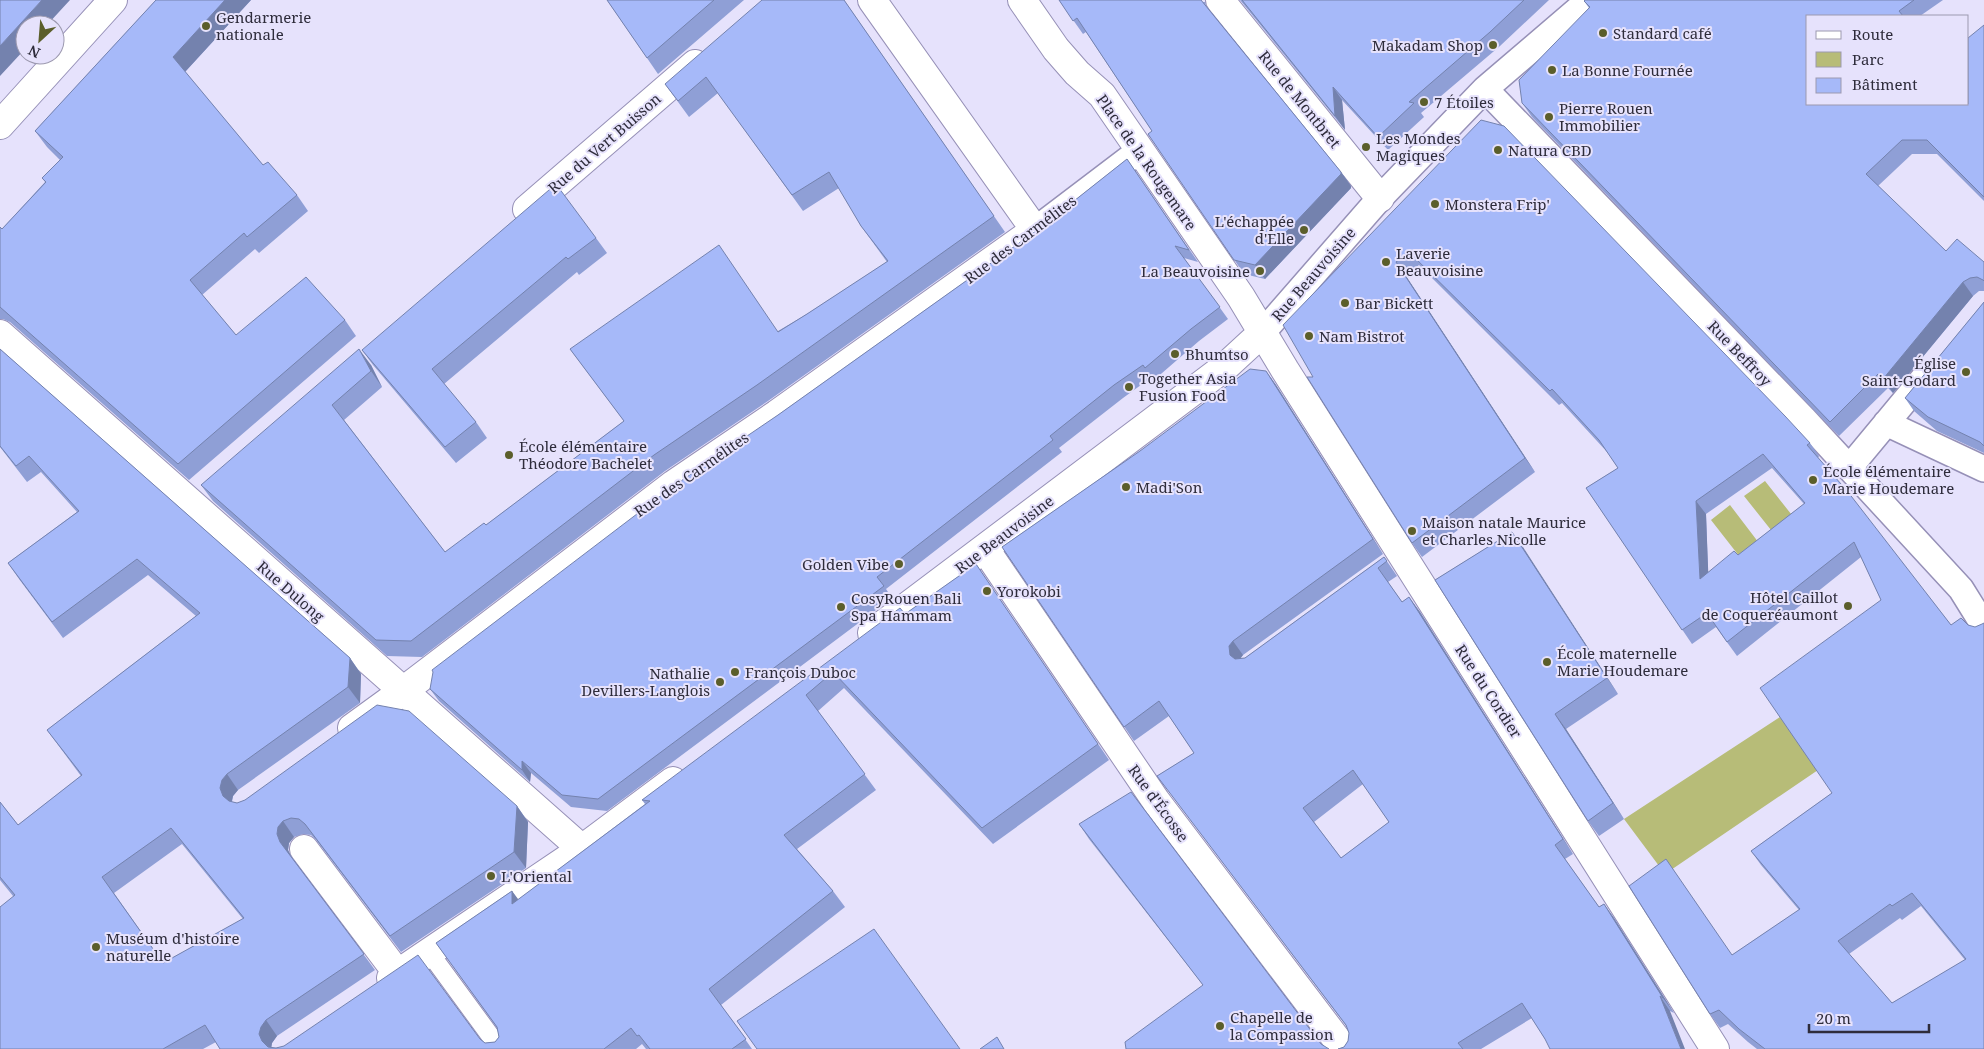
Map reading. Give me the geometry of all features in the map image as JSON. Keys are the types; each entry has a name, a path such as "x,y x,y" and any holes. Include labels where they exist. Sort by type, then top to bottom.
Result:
{"street":[{"path":"0,125 113,0"},
{"path":"872,0 1035,230"},
{"name":"Place de la Rougemare","path":"1022,0 1056,49 1102,95 1236,289 1263,332"},
{"name":"Rue de Montbret","path":"1220,0 1380,198"},
{"name":"Rue Beauvoisine","path":"852,648 1225,367 1263,332 1380,198 1485,88 1589,0"},
{"name":"Rue du Vert Buisson","path":"506,228 716,46"},
{"name":"Rue Beffroy","path":"1485,88 1849,468 1961,589 1984,626"},
{"name":"Rue des Carmélites","path":"331,742 404,691 674,484 777,414 1035,230 1139,150"},
{"name":"Rue du Cordier","path":"1263,332 1395,560 1715,1049"},
{"name":"Rue Dulong","path":"0,334 197,494 404,691 582,849"},
{"path":"1849,468 1941,357"},
{"path":"1886,423 1984,469"},
{"name":"Rue d'Écosse","path":"985,549 1156,801 1344,1049"},
{"path":"374,990 582,849 693,767"},
{"path":"304,849 398,974"}],"lane":[{"path":"429,952 500,1049"}],"green space":[{"path":"1765,481 1795,519 1775,535 1744,496"},
{"path":"1730,505 1762,547 1743,561 1711,520"},
{"path":"1780,717 1818,770 1665,874 1624,819"}],"building":[{"path":"0,0 42,0 28,15 15,15 15,30 0,46"},
{"path":"156,0 225,0 173,57 263,165 268,162 297,195 247,237 244,233 190,280 236,335 306,277 345,320 178,464 0,307 0,227 2,229 46,182 42,178 63,157 35,131"},
{"path":"607,0 714,0 647,58"},
{"path":"762,0 844,0 994,216 757,385 654,455 411,641 376,640 201,485 359,349 371,371 332,405 445,552 484,523 486,525 624,421 570,349 719,245 778,332 888,261 861,226 829,172 792,195 706,77 678,101 665,84"},
{"path":"1059,0 1201,0 1341,174 1255,265 1234,260 1148,134 1152,131 1077,18 1073,21"},
{"path":"1242,0 1524,0 1409,102 1414,103 1378,137 1333,87 1335,116"},
{"path":"1914,0 1899,11 1902,15 1806,15 1806,105 1969,105 1969,37 1984,25 1984,197 1927,140 1902,140 1866,174 1946,251 1957,239 1984,262 1984,281 1977,277 1963,282 1883,379 1878,374 1830,422 1522,103 1519,80 1590,7 1584,1"},
{"path":"1481,120 1504,126 1785,416 1810,443 1807,445 1848,492 1951,625 1961,618 1968,625 1975,627 1984,623 1984,1049 1765,1049 1739,1029 1719,1010 1710,1014 1629,886 1666,859 1732,955 1800,909 1751,851 1832,793 1760,688 1881,600 1854,542 1727,642 1707,613 1682,630 1586,488 1618,468 1599,440 1552,389 1550,391 1409,252 1396,262 1525,458 1412,543 1307,377 1313,377 1283,325","holes":["1763,454 1805,503 1738,555 1734,551 1700,579 1696,501","1912,893 1966,959 1892,1003 1838,941 1890,904 1892,906"]},
{"path":"1127,159 1189,250 1175,246 1220,307 1145,368 1143,365 1114,385 1050,436 1053,440 877,577 884,586 598,799 562,795 522,761 522,770 430,689 432,670 675,485 778,415 1036,231"},
{"path":"556,184 596,238 568,259 566,257 432,369 476,422 445,447 362,350"},
{"name":"Église Saint-Godard","path":"1984,302 1984,446 1980,442 1928,417 1905,398"},
{"path":"0,349 350,658 348,687 227,774 222,780 220,788 223,796 229,801 237,803 245,800 377,705 409,711 517,806 514,852 390,936 305,824 299,819 291,818 283,821 278,827 277,834 280,842 364,954 266,1020 259,1034 262,1041 268,1047 284,1046 418,955 480,1039 485,1043 495,1042 499,1037 497,1027 436,943 512,891 512,904 650,801 642,800 900,608 905,614 976,564 1098,744 982,828 833,672 806,695 865,774 784,835 833,891 709,989 746,1039 732,1049 650,1049 631,1028 604,1049 220,1049 205,1025 163,1049 0,1049 0,907 15,895 0,877 0,802 18,825 82,775 47,730 200,613 137,559 52,622 8,563 79,511 29,456 16,466 0,446","holes":["171,828 244,918 163,963 102,877"]},
{"path":"1250,369 1266,371 1373,539 1233,641 1229,646 1230,655 1235,659 1245,658 1384,557 1387,561 1378,568 1402,602 1409,597 1563,839 1555,845 1599,907 1604,904 1663,998 1660,996 1681,1049 1550,1049 1522,1003 1458,1043 1463,1049 1338,1049 1344,1047 1348,1041 1349,1033 1346,1025 1157,776 1194,753 1159,701 1124,727 1002,547 1140,451","holes":["1353,770 1389,822 1341,858 1303,808"]},
{"path":"1512,532 1607,678 1555,714 1613,803 1588,821 1435,580"},
{"path":"1131,792 1321,1044 1329,1049 1126,1049 1125,1042 1203,985 1079,824"},
{"path":"874,929 960,1049 757,1049 737,1021"},
{"path":"997,1037 1004,1049 980,1049"}],"place":[{"name":"Gendarmerie nationale","path":"206,26"},
{"name":"Standard café","path":"1603,33"},
{"name":"Makadam Shop","path":"1493,45"},
{"name":"La Bonne Fournée","path":"1552,70"},
{"name":"7 Étoiles","path":"1424,102"},
{"name":"Pierre Rouen Immobilier","path":"1549,117"},
{"name":"Les Mondes Magiques","path":"1366,147"},
{"name":"Natura CBD","path":"1498,150"},
{"name":"Monstera Frip'","path":"1435,204"},
{"name":"L'échappée d'Elle","path":"1304,230"},
{"name":"Laverie Beauvoisine","path":"1386,262"},
{"name":"La Beauvoisine","path":"1260,271"},
{"name":"Bar Bickett","path":"1345,303"},
{"name":"Nam Bistrot","path":"1309,336"},
{"name":"Bhumtso","path":"1175,354"},
{"name":"Église Saint-Godard","path":"1966,372"},
{"name":"Together Asia Fusion Food","path":"1129,387"},
{"name":"École élémentaire Théodore Bachelet","path":"509,455"},
{"name":"École élémentaire Marie Houdemare","path":"1813,480"},
{"name":"Madi'Son","path":"1126,487"},
{"name":"Maison natale Maurice et Charles Nicolle","path":"1412,531"},
{"name":"Golden Vibe","path":"899,564"},
{"name":"Yorokobi","path":"987,591"},
{"name":"Hôtel Caillot de Coqueréaumont","path":"1848,606"},
{"name":"CosyRouen Bali Spa Hammam","path":"841,607"},
{"name":"École maternelle Marie Houdemare","path":"1547,662"},
{"name":"François Duboc","path":"735,672"},
{"name":"Nathalie Devillers-Langlois","path":"720,682"},
{"name":"L'Oriental","path":"491,876"},
{"name":"Muséum d'histoire naturelle","path":"96,947"},
{"name":"Chapelle de la Compassion","path":"1220,1026"}]}
